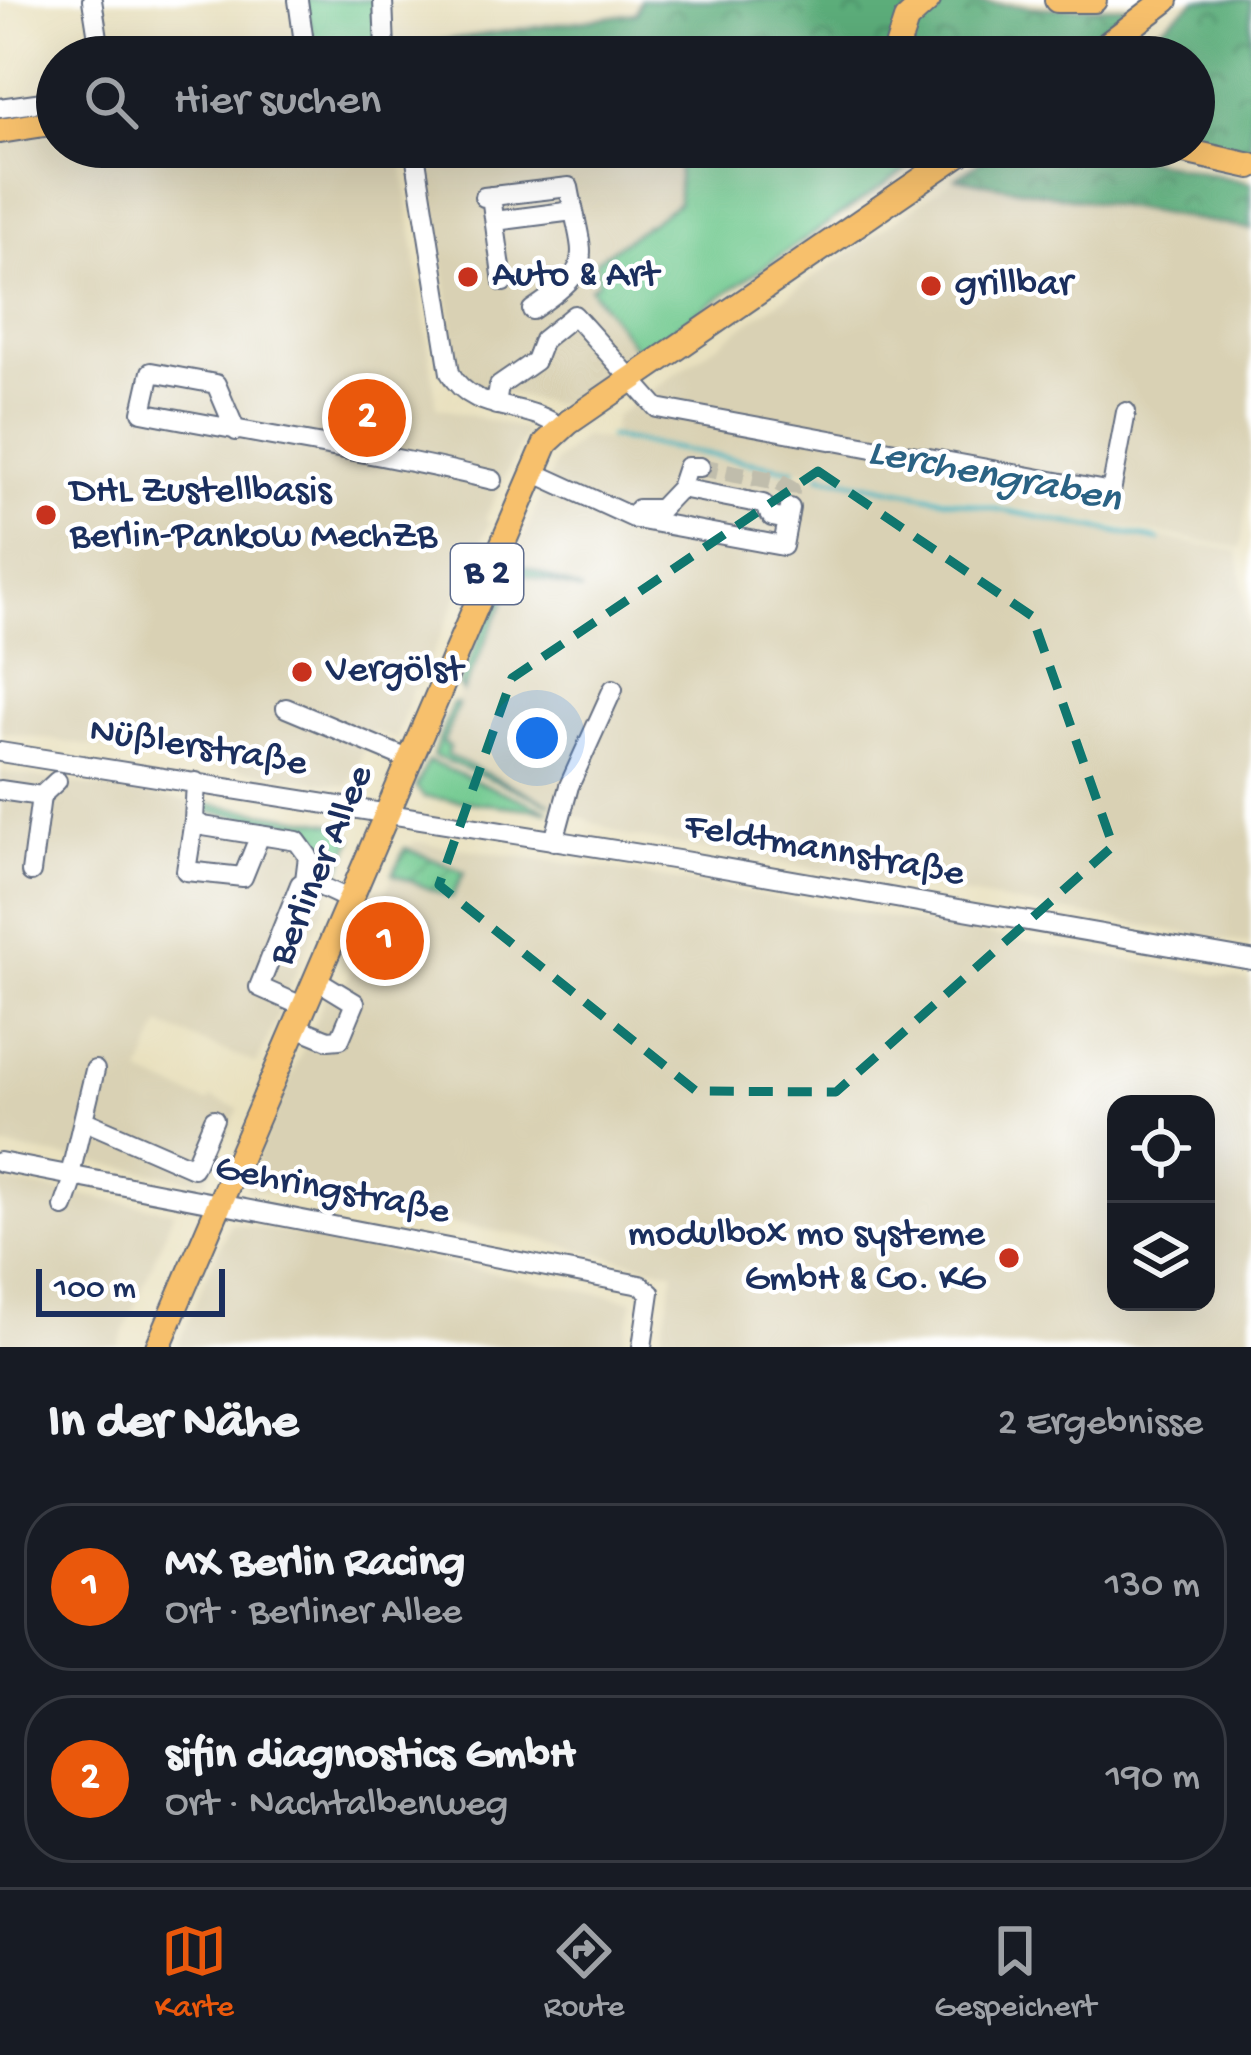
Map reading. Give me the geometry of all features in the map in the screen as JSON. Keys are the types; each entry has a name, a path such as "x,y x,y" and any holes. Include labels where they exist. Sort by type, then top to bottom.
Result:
{"main road":[{"path":"901,36 906,20 928,0"},
{"path":"1057,0 1094,0"},
{"path":"1118,36 1162,1"},
{"path":"0,130 36,125"},
{"path":"1215,158 1251,166"},
{"name":"B 2","path":"564,425 939,168"},
{"name":"Berliner Allee","path":"158,1347 408,759 450,692 533,466 564,425"}],"street":[{"path":"92,0 98,36"},
{"path":"298,0 303,36"},
{"path":"380,36 383,0"},
{"path":"0,108 36,103"},
{"path":"416,168 446,364 467,396 537,413 564,425"},
{"path":"502,283 488,196 568,187 581,251 575,282 532,310"},
{"path":"495,221 573,211"},
{"path":"496,405 500,386 535,361 543,340 574,315 599,350 618,359 657,408 1111,492 1126,412"},
{"path":"236,431 216,384 151,372 142,412 236,431 493,480"},
{"path":"533,466 643,511 742,503"},
{"path":"533,466 636,519 783,546 742,503 687,467 700,467"},
{"path":"731,536 742,503"},
{"path":"731,536 742,503"},
{"path":"731,536 742,503"},
{"path":"554,841 569,786 613,689"},
{"path":"286,708 408,759"},
{"name":"Nüßlerstraße","path":"0,752 385,813"},
{"path":"31,872 41,796 56,781"},
{"path":"196,782 186,871 243,877 260,835"},
{"path":"0,790 41,796"},
{"name":"Feldtmannstraße","path":"385,813 1251,960"},
{"path":"194,820 297,842 308,856 305,880 259,987 328,1040 340,1039 356,1003 314,978"},
{"path":"305,880 348,899"},
{"path":"64,1207 95,1070"},
{"path":"83,1120 193,1168 214,1119"},
{"name":"Gehringstraße","path":"0,1162 640,1285 650,1292 642,1347"}],"highlighted area":[{"path":"818,471 1032,616 1113,846 836,1092 696,1091 439,885 512,678"}],"shaded area":[{"path":"36,132 36,168 403,168 437,407 527,430 485,519 490,522 418,688 413,687 396,740 372,731 348,786 0,732 0,138"},
{"path":"429,168 679,168 678,203 596,261 598,282 591,288 639,353 560,406 472,385 457,360"},
{"path":"956,178 1251,229 1251,469 1241,548 611,435 615,416"},
{"path":"583,436 1238,551 1251,648 1251,944 627,836 433,756 555,463"},
{"path":"0,772 342,825 353,839 257,1064 160,1025 141,1074 208,1103 211,1098 239,1108 206,1182 0,1146"},
{"path":"416,842 615,870 1251,981 1251,1347 659,1347 674,1272 524,1236 248,1189 246,1183 331,983 344,988 393,874 452,898 464,872 405,848"},
{"path":"0,1181 174,1211 118,1347 0,1347"},
{"path":"230,1222 633,1300 623,1347 177,1347"}],"green space":[{"path":"305,0 378,0 380,36 312,36"},
{"path":"640,0 914,0 896,36 474,36 636,13"},
{"path":"946,0 1050,8 1131,6 1090,36 907,36 909,29"},
{"path":"1196,0 1251,0 1251,150 1215,142 1215,36 1149,36"},
{"path":"679,168 908,168 639,353 590,288 598,282 596,261 678,203"},
{"path":"971,168 1184,168 1251,183 1251,229 956,178"},
{"path":"512,562 582,591 517,572 463,691 459,685"},
{"path":"453,703 458,704 443,743 450,747 447,755 551,804 433,756"},
{"path":"428,761 549,811 424,797 416,787"},
{"path":"201,803 342,825 353,839 334,884 321,879 328,850 309,827 200,810"},
{"path":"405,848 464,872 452,898 393,874"}],"waterway":[{"name":"Lerchengraben","path":"609,437 795,470"},
{"name":"Lerchengraben","path":"819,475 1159,540"}],"tunnel":[{"path":"700,467 778,482 791,490 790,508"}],"place":[{"name":"Auto & Art","path":"468,277"},
{"name":"grillbar","path":"931,286"},
{"name":"sifin diagnostics GmbH","path":"367,418"},
{"name":"DHL Zustellbasis Berlin-Pankow MechZB","path":"46,515"},
{"name":"Vergölst","path":"302,672"},
{"name":"MX Berlin Racing","path":"385,941"},
{"name":"modulbox mo systeme GmbH & Co. KG","path":"1009,1258"}]}
